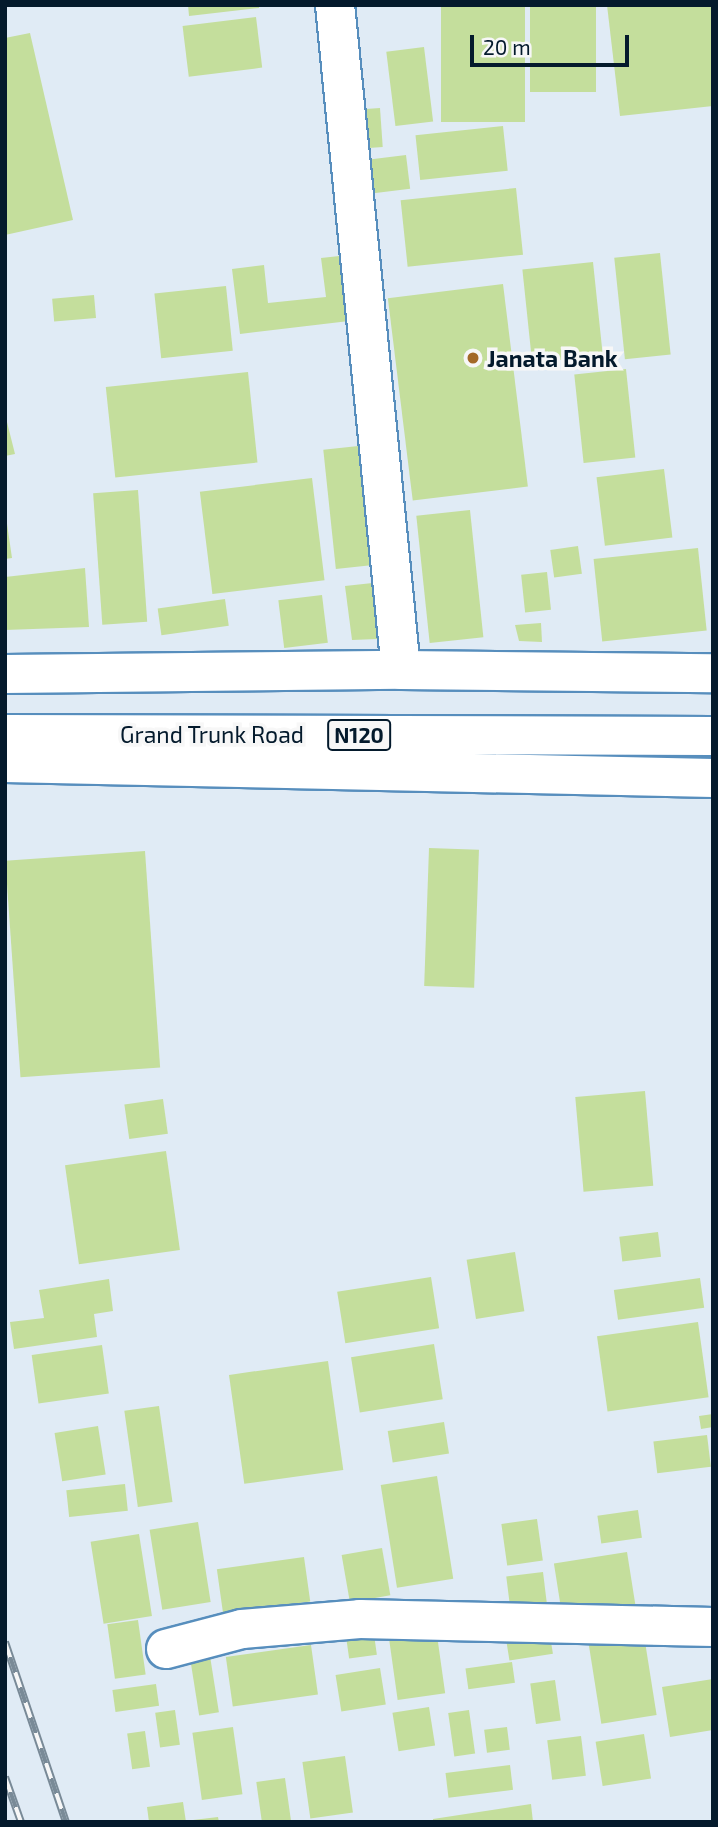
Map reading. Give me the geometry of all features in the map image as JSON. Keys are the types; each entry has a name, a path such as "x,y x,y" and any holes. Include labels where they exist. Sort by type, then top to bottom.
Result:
{"main road":[{"path":"335,5 401,670"},
{"path":"5,674 401,670 713,673"},
{"name":"Grand Trunk Road","path":"5,734 713,736"},
{"path":"5,763 713,778"},
{"path":"166,1650 242,1629 359,1619 713,1627"}],"building":[{"path":"188,5 259,5 259,8 189,16"},
{"path":"441,5 525,5 525,122 441,122"},
{"path":"530,5 596,5 596,92 530,92"},
{"path":"607,5 713,5 713,106 620,116"},
{"path":"256,17 262,68 189,77 183,26"},
{"path":"30,33 73,220 5,235 5,38"},
{"path":"424,47 433,121 395,126 386,52"},
{"path":"380,108 383,147 358,149 355,110"},
{"path":"503,126 508,171 420,180 415,135"},
{"path":"406,155 410,189 367,194 363,160"},
{"path":"516,188 523,255 408,267 401,200"},
{"path":"660,253 671,354 625,359 614,258"},
{"path":"358,254 366,319 240,334 232,269 264,265 268,303 326,297 321,258"},
{"path":"593,262 603,355 532,363 522,269"},
{"path":"503,284 528,486 413,501 388,298"},
{"path":"226,286 233,351 161,358 154,294"},
{"path":"94,295 96,318 54,322 52,299"},
{"path":"626,369 635,458 584,463 574,374"},
{"path":"248,372 258,463 115,477 106,387"},
{"path":"5,414 15,454 5,456"},
{"path":"377,444 390,563 336,569 323,450"},
{"path":"664,469 672,537 605,546 597,477"},
{"path":"312,478 325,580 212,594 200,492"},
{"path":"138,490 147,622 102,625 93,493"},
{"path":"5,510 12,558 5,559"},
{"path":"470,510 483,637 430,643 416,516"},
{"path":"578,546 582,574 554,578 550,550"},
{"path":"698,548 707,631 602,642 594,559"},
{"path":"85,568 89,627 5,630 5,577"},
{"path":"547,572 551,610 525,613 521,575"},
{"path":"400,580 402,638 352,640 345,586"},
{"path":"322,595 328,643 284,648 278,600"},
{"path":"225,599 229,626 161,635 158,608"},
{"path":"541,623 542,642 519,641 515,625"},
{"path":"429,848 479,850 474,988 424,986"},
{"path":"145,851 160,1067 20,1077 5,861"},
{"path":"645,1091 653,1186 584,1192 575,1097"},
{"path":"163,1099 168,1134 129,1139 124,1104"},
{"path":"166,1151 180,1250 79,1264 65,1165"},
{"path":"658,1232 661,1257 622,1262 619,1237"},
{"path":"515,1252 524,1311 476,1319 467,1260"},
{"path":"431,1277 439,1328 345,1343 337,1292"},
{"path":"700,1278 704,1308 618,1320 614,1290"},
{"path":"109,1279 113,1311 94,1314 97,1337 14,1349 10,1322 44,1318 39,1290"},
{"path":"698,1322 709,1397 608,1411 597,1336"},
{"path":"434,1344 443,1399 360,1412 351,1357"},
{"path":"102,1345 109,1394 39,1403 32,1355"},
{"path":"328,1361 343,1470 244,1484 229,1375"},
{"path":"159,1406 172,1502 138,1507 124,1411"},
{"path":"713,1414 713,1427 701,1429 699,1416"},
{"path":"444,1422 449,1454 393,1463 388,1431"},
{"path":"98,1426 106,1474 62,1481 55,1433"},
{"path":"707,1435 711,1467 657,1473 653,1442"},
{"path":"437,1476 453,1579 397,1588 381,1485"},
{"path":"125,1484 128,1511 69,1517 66,1490"},
{"path":"638,1510 642,1538 601,1543 597,1516"},
{"path":"537,1519 543,1561 507,1566 501,1524"},
{"path":"198,1522 211,1602 162,1610 150,1530"},
{"path":"139,1534 152,1616 104,1624 91,1542"},
{"path":"382,1548 390,1595 350,1602 342,1555"},
{"path":"627,1552 635,1604 562,1616 554,1564"},
{"path":"304,1557 310,1602 223,1614 217,1569"},
{"path":"543,1572 547,1603 510,1607 506,1577"},
{"path":"138,1620 146,1674 115,1679 107,1624"},
{"path":"372,1620 377,1655 349,1659 344,1624"},
{"path":"436,1628 445,1693 398,1700 388,1635"},
{"path":"549,1629 553,1654 509,1661 506,1636"},
{"path":"643,1629 657,1715 601,1724 588,1638"},
{"path":"311,1645 318,1695 233,1706 226,1657"},
{"path":"210,1656 219,1712 199,1715 190,1659"},
{"path":"512,1662 515,1683 468,1689 465,1669"},
{"path":"380,1668 386,1705 341,1712 336,1675"},
{"path":"713,1679 713,1730 670,1737 662,1687"},
{"path":"555,1680 561,1721 536,1724 530,1683"},
{"path":"156,1684 159,1706 115,1712 112,1690"},
{"path":"429,1707 435,1746 399,1751 392,1713"},
{"path":"175,1710 180,1745 160,1747 155,1713"},
{"path":"469,1710 475,1754 454,1756 448,1713"},
{"path":"233,1727 242,1794 202,1800 192,1733"},
{"path":"507,1727 510,1750 487,1753 484,1730"},
{"path":"145,1731 150,1767 132,1769 127,1734"},
{"path":"644,1734 651,1778 603,1786 596,1742"},
{"path":"581,1736 586,1776 552,1780 547,1740"},
{"path":"345,1756 353,1812 310,1818 302,1762"},
{"path":"510,1765 513,1790 449,1798 445,1773"},
{"path":"285,1778 291,1822 262,1822 256,1782"},
{"path":"183,1802 186,1822 149,1822 147,1807"},
{"path":"531,1804 533,1822 433,1822 433,1819"},
{"path":"218,1817 219,1822 193,1822 193,1820"}],"railway":[{"path":"5,1642 66,1822"},
{"path":"5,1777 21,1822"}],"place":[{"name":"Janata Bank","path":"473,358"}]}
